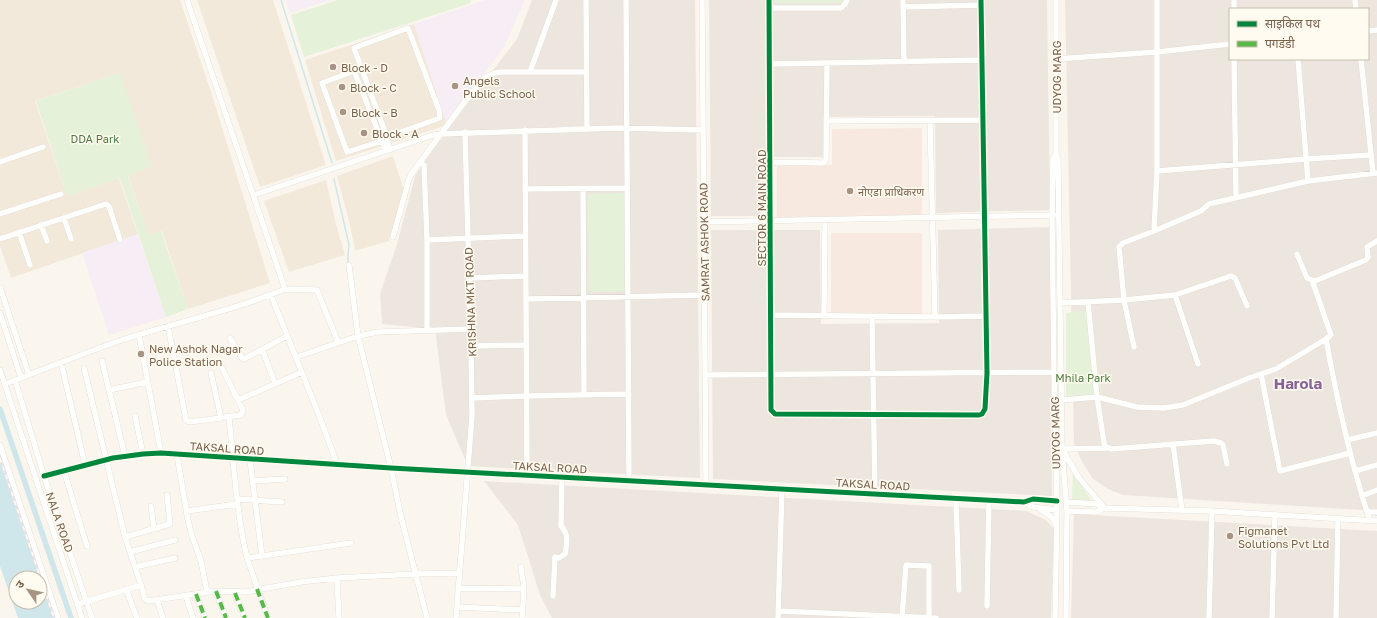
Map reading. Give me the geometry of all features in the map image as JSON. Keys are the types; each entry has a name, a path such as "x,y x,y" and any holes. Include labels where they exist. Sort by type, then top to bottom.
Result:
{"street":[{"path":"187,0 285,288"},
{"path":"530,72 556,0"},
{"path":"586,0 587,129"},
{"path":"626,0 629,481"},
{"name":"SAMRAT ASHOK ROAD","path":"702,0 706,484"},
{"name":"SECTOR 6 MAIN ROAD","path":"769,0 771,64 771,410 775,414 874,414"},
{"path":"769,8 841,8 847,0"},
{"path":"903,0 904,62"},
{"name":"UDYOG MARG","path":"1056,0 1056,154 1058,159 1062,449 1067,510 1066,618"},
{"path":"1154,231 1157,171 1157,0"},
{"path":"874,414 979,415 982,414 985,409 987,372 981,3 903,7"},
{"path":"387,137 440,118 439,110 408,28 354,48 387,137 388,150"},
{"path":"1056,59 1157,52 1229,44"},
{"path":"771,64 982,60"},
{"path":"1234,60 1236,197"},
{"path":"1298,60 1308,181"},
{"path":"1134,347 1124,300 1119,248 1123,243 1201,211 1209,204 1308,181 1375,173 1371,155 1361,60"},
{"path":"771,162 825,162 827,158 828,63"},
{"path":"382,141 347,152 322,83 354,71 382,141 388,150"},
{"path":"393,237 410,176 442,134 471,92 485,77 502,72 586,72"},
{"path":"827,121 983,120"},
{"path":"930,121 935,317"},
{"path":"254,195 433,135 465,132 627,128 703,130"},
{"path":"524,130 527,476"},
{"name":"KRISHNA MKT ROAD","path":"456,618 472,416 465,132"},
{"path":"0,162 43,147"},
{"name":"UDYOG MARG","path":"1055,618 1058,510 1054,372 1052,159 1056,154"},
{"path":"1157,171 1306,158 1371,155"},
{"path":"424,165 427,240 427,330"},
{"path":"525,189 627,188"},
{"path":"583,189 584,395"},
{"path":"0,214 61,194"},
{"path":"0,239 107,204 109,206 120,240"},
{"path":"704,222 1059,215"},
{"path":"64,218 70,239"},
{"path":"824,316 825,220"},
{"path":"41,225 47,241"},
{"path":"19,232 30,265"},
{"path":"427,240 525,236"},
{"path":"1297,254 1307,278 1314,281 1366,260 1368,258 1368,247 1377,241"},
{"path":"349,265 358,336 391,468 401,517 427,618"},
{"path":"469,278 526,276"},
{"path":"1060,303 1124,300 1175,295 1233,276 1247,306"},
{"path":"1062,400 1097,397 1137,407 1174,407 1183,405 1276,369 1326,339 1331,334 1313,284 1314,281"},
{"path":"0,287 29,375"},
{"path":"5,384 61,362 139,335 271,295 285,288 317,290 338,342"},
{"path":"271,295 320,415 337,464"},
{"path":"526,299 704,295"},
{"path":"1175,295 1198,364"},
{"path":"1088,302 1097,397 1104,443 1108,448"},
{"path":"0,312 21,378"},
{"path":"771,315 935,317 986,316"},
{"path":"872,316 875,494"},
{"path":"168,326 186,420 190,422 238,416 242,413 243,410 222,368"},
{"path":"296,357 338,342 378,332 471,329"},
{"path":"139,335 161,453"},
{"path":"230,338 243,359 287,336"},
{"path":"1326,339 1337,400 1350,453 1370,521"},
{"path":"471,346 526,345"},
{"path":"262,349 275,383"},
{"path":"102,361 125,456"},
{"path":"61,362 85,465"},
{"path":"84,368 125,537 146,600 157,600 216,591 235,593 301,582 337,578 459,573"},
{"name":"NALA ROAD","path":"0,370 82,618"},
{"path":"238,400 302,372"},
{"path":"705,375 1054,372"},
{"path":"211,373 221,418"},
{"path":"1261,374 1280,470 1350,453"},
{"name":"NALA ROAD","path":"15,380 44,476 92,618"},
{"path":"109,390 147,382"},
{"path":"472,398 629,394"},
{"path":"135,416 143,454"},
{"path":"229,417 241,532 247,558 268,618"},
{"path":"1347,440 1377,433"},
{"path":"1104,508 1079,478 1062,449 1108,448 1214,441 1223,445 1227,464"},
{"path":"1173,444 1182,510"},
{"path":"0,445 58,618"},
{"name":"TAKSAL ROAD","path":"44,476 125,456 161,453 234,459 468,473 706,484 956,499 1024,502 1034,499 1057,501"},
{"path":"177,455 191,533 201,561 207,592"},
{"path":"250,460 262,556"},
{"path":"1355,471 1377,465"},
{"path":"64,471 87,546"},
{"path":"552,596 555,557 558,558 565,554 567,541 565,530 561,526 562,478"},
{"path":"252,481 285,479"},
{"path":"778,618 782,489"},
{"path":"1362,496 1377,490"},
{"path":"125,537 169,524 171,522 167,495"},
{"path":"956,499 959,590"},
{"path":"187,511 237,501 255,500 282,502"},
{"path":"987,606 989,500"},
{"name":"TAKSAL ROAD","path":"1024,502 1033,507 1058,510"},
{"path":"1066,502 1097,504 1104,508 1212,511 1377,521"},
{"path":"151,506 154,529"},
{"path":"1033,507 1050,515 1057,529"},
{"path":"1067,510 1098,512 1104,508"},
{"path":"1209,618 1212,511"},
{"path":"1367,512 1377,512"},
{"path":"1272,618 1275,515"},
{"path":"1336,618 1338,519"},
{"path":"130,552 175,540"},
{"path":"247,558 351,543"},
{"path":"135,567 175,558"},
{"path":"902,616 906,565 925,565 929,566 929,618"},
{"path":"521,567 524,590 522,618"},
{"path":"69,578 78,576"},
{"path":"337,578 339,618"},
{"path":"78,604 140,585"},
{"path":"458,588 524,590"},
{"path":"126,589 137,618"},
{"path":"216,591 226,618"},
{"path":"235,593 245,618"},
{"path":"196,594 205,618"},
{"path":"186,596 193,618"},
{"path":"157,600 163,618"},
{"path":"457,607 523,610"},
{"path":"778,611 936,618"}],"shaded area":[{"path":"0,0 180,0 212,95 270,283 188,309 162,231 148,235 128,175 120,73 35,101 67,196 119,178 138,234 11,278 0,246"},
{"path":"197,0 273,0 326,165 260,187"},
{"path":"286,0 327,0 327,1 290,13"},
{"name":"Angels Public School","path":"485,0 525,0 504,47 447,125 414,24"},
{"path":"532,0 695,0 700,478 468,466 446,415 435,329 382,324 380,294 397,244 415,176 436,144 517,39"},
{"path":"709,0 1047,0 1050,210 936,213 935,116 823,117 823,157 760,157 761,216 711,216"},
{"path":"1065,0 1377,0 1377,511 1123,495 1108,489 1093,479 1082,462 1074,443"},
{"path":"414,24 447,125 336,161 305,60"},
{"name":"नोएडा प्राधिकरण","path":"922,128 922,217 777,218 777,166 832,165 832,129"},
{"path":"393,156 404,190 389,241 355,251 350,225 337,176"},
{"path":"326,180 345,255 289,272 264,201"},
{"path":"1050,227 1052,496 713,479 711,230 820,230 821,324 939,323 938,230"},
{"path":"831,233 922,233 922,315 831,315"},
{"path":"138,234 166,317 109,335 82,253"},
{"path":"484,481 1026,511 1046,520 1054,529 1051,618 552,618 540,595 518,525"},
{"path":"1074,514 1377,531 1377,618 1071,618"}],"green space":[{"path":"338,0 470,0 471,3 304,57 291,15"},
{"path":"773,0 845,0 845,3 773,3"},
{"name":"DDA Park","path":"120,73 152,167 128,176 148,235 161,231 188,309 166,317 120,178 67,196 36,101"},
{"path":"626,193 628,291 589,292 588,194"},
{"name":"Mhila Park","path":"1089,310 1102,393 1066,397 1066,313"},
{"path":"1073,472 1091,500 1072,500"}],"water":[{"path":"0,462 37,570 8,570 8,589 0,566"},
{"path":"48,601 54,618 18,618 15,610 48,610"}],"waterway":[{"path":"281,0 332,163"},
{"path":"334,179 349,245 348,263"},
{"path":"0,409 71,618"}],"railway":[{"path":"0,458 54,618"}],"marked path":[{"path":"257,589 268,618"},
{"path":"216,591 226,618"},
{"path":"235,593 245,618"},
{"path":"196,594 205,618"}],"cycle path":[{"path":"769,0 771,410 775,414 979,415 982,414 985,409 987,373 981,0"},
{"path":"44,476 113,458 161,453 391,468 1024,502 1033,499 1057,501"}],"place":[{"name":"Block - D","path":"333,67"},
{"name":"Angels Public School","path":"455,86"},
{"name":"Block - C","path":"342,87"},
{"name":"Block - B","path":"343,112"},
{"name":"Block - A","path":"364,133"},
{"name":"नोएडा प्राधिकरण","path":"850,191"},
{"name":"New Ashok Nagar Police Station","path":"141,354"},
{"name":"Figmanet Solutions Pvt Ltd","path":"1230,536"}],"district":[{"name":"Harola","path":"1298,383"}]}
